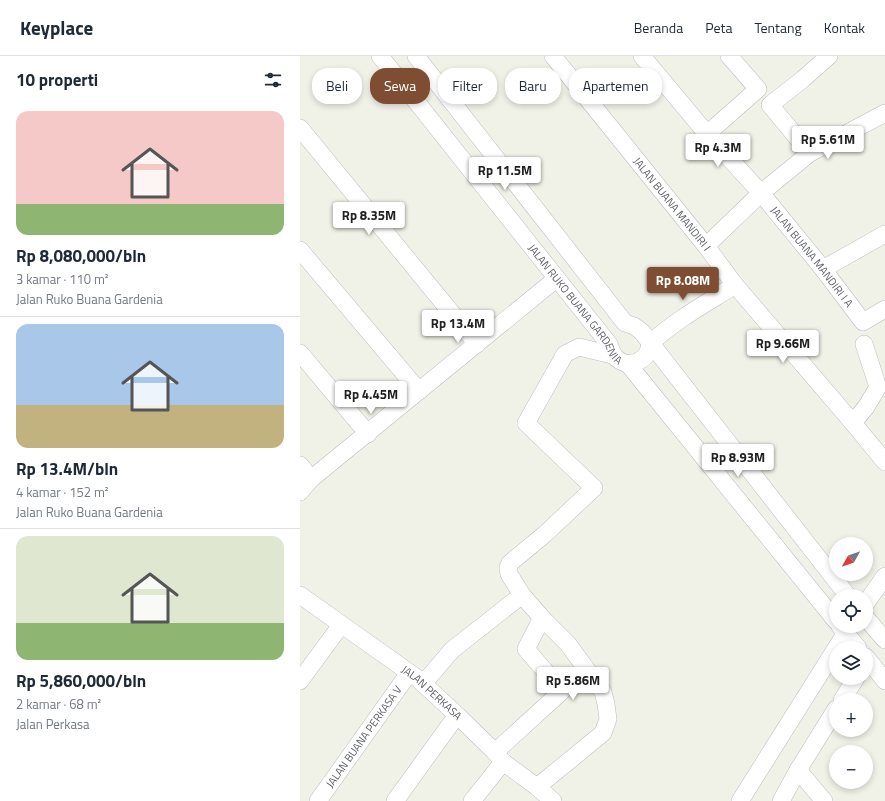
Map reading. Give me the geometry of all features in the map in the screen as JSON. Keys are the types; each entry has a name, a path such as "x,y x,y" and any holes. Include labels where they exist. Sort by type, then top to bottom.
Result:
{"street":[{"name":"JALAN RUKO BUANA GARDENIA","path":"380,56 609,344 612,355 619,361 628,364 853,641"},
{"path":"416,56 625,323 638,329 650,343 843,589"},
{"name":"JALAN BUANA MANDIRI I","path":"553,56 706,246 735,285 885,462"},
{"name":"JALAN BUANA MANDIRI I A","path":"642,56 707,134 761,193 823,269 863,322 885,310"},
{"path":"707,134 758,89 729,56"},
{"path":"810,153 770,105 804,79 829,56"},
{"path":"706,246 761,193 810,153 885,113"},
{"path":"300,128 477,344"},
{"path":"493,200 514,182"},
{"path":"823,269 885,234"},
{"path":"300,250 419,392"},
{"path":"300,492 311,479 556,279"},
{"path":"628,364 642,360 649,350 650,343 663,332 735,285"},
{"path":"853,423 866,407 878,387 864,344"},
{"path":"537,787 603,733 608,719 603,692 568,644 522,595 509,574 508,568 510,563 546,534 594,488 526,423 565,354 580,347 612,355"},
{"path":"300,352 368,434"},
{"path":"300,465 311,479"},
{"path":"873,593 885,576"},
{"name":"JALAN PERKASA","path":"300,595 423,684 499,757 553,801"},
{"path":"423,684 452,650 522,595"},
{"path":"472,801 499,757 562,691 526,649 542,618"},
{"path":"300,681 341,625"},
{"path":"873,625 883,636"},
{"name":"JALAN RUKO BUANA GARDENIA","path":"873,666 885,681"},
{"name":"JALAN BUANA PERKASA V","path":"318,801 409,673"},
{"path":"740,801 829,675"},
{"path":"395,801 457,715"},
{"path":"781,801 798,770 829,721"},
{"path":"798,770 824,801"}]}
